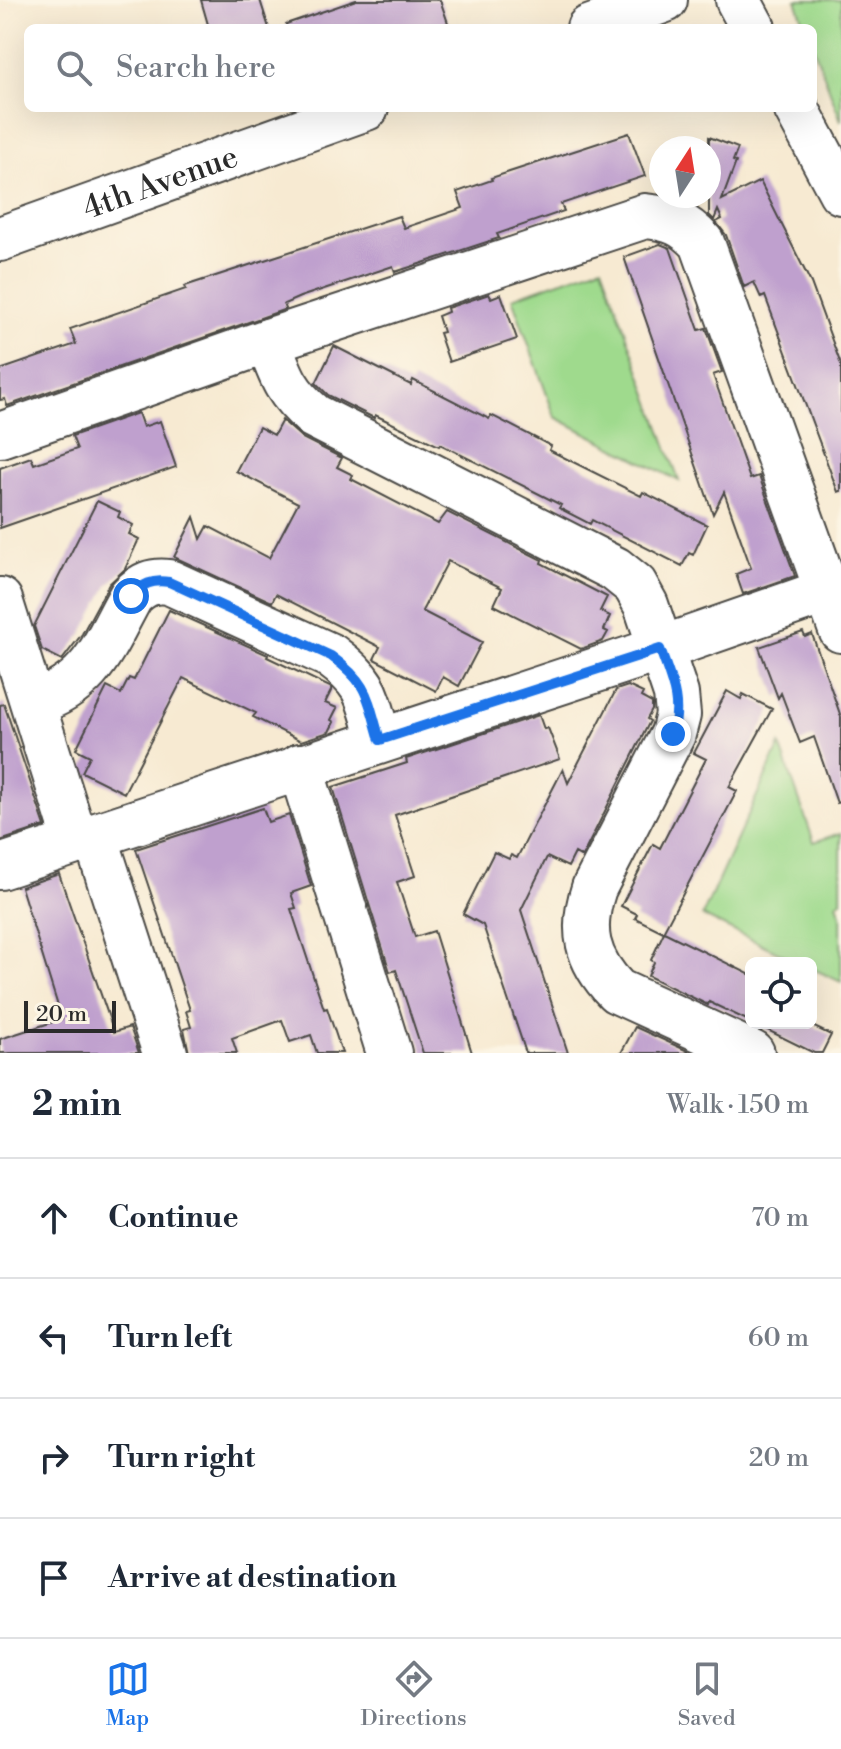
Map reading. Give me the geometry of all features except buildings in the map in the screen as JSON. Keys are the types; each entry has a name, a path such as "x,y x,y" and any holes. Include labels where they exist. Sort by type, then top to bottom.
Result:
{"street":[{"path":"600,24 665,0"},
{"path":"738,0 751,24"},
{"name":"4th Avenue","path":"0,239 355,112"},
{"path":"798,112 841,192"},
{"path":"0,435 268,341 645,216 664,218 688,227 702,243 834,610 660,649 0,867"},
{"path":"268,341 283,381 294,399 314,416 615,569 635,585 646,605 676,694 678,715 673,734 594,888 586,912 586,933 602,975 617,991 752,1053"},
{"path":"34,703 55,696 83,677 131,596 139,588 157,580 169,582 331,656 352,672 365,688 380,740"},
{"path":"0,600 34,703 165,1053"},
{"path":"300,766 389,1053"}],"green space":[{"path":"796,0 841,0 841,121 817,57 817,24 805,24"},
{"path":"602,266 679,481 555,417 512,298"},
{"path":"780,745 814,842 841,833 841,901 837,903 841,916 841,982 817,971 817,957 788,957 702,916"}],"route":[{"path":"131,596 147,583 157,580 169,582 331,656 352,672 365,688 380,740 660,649 676,694 678,715 673,734"}]}
